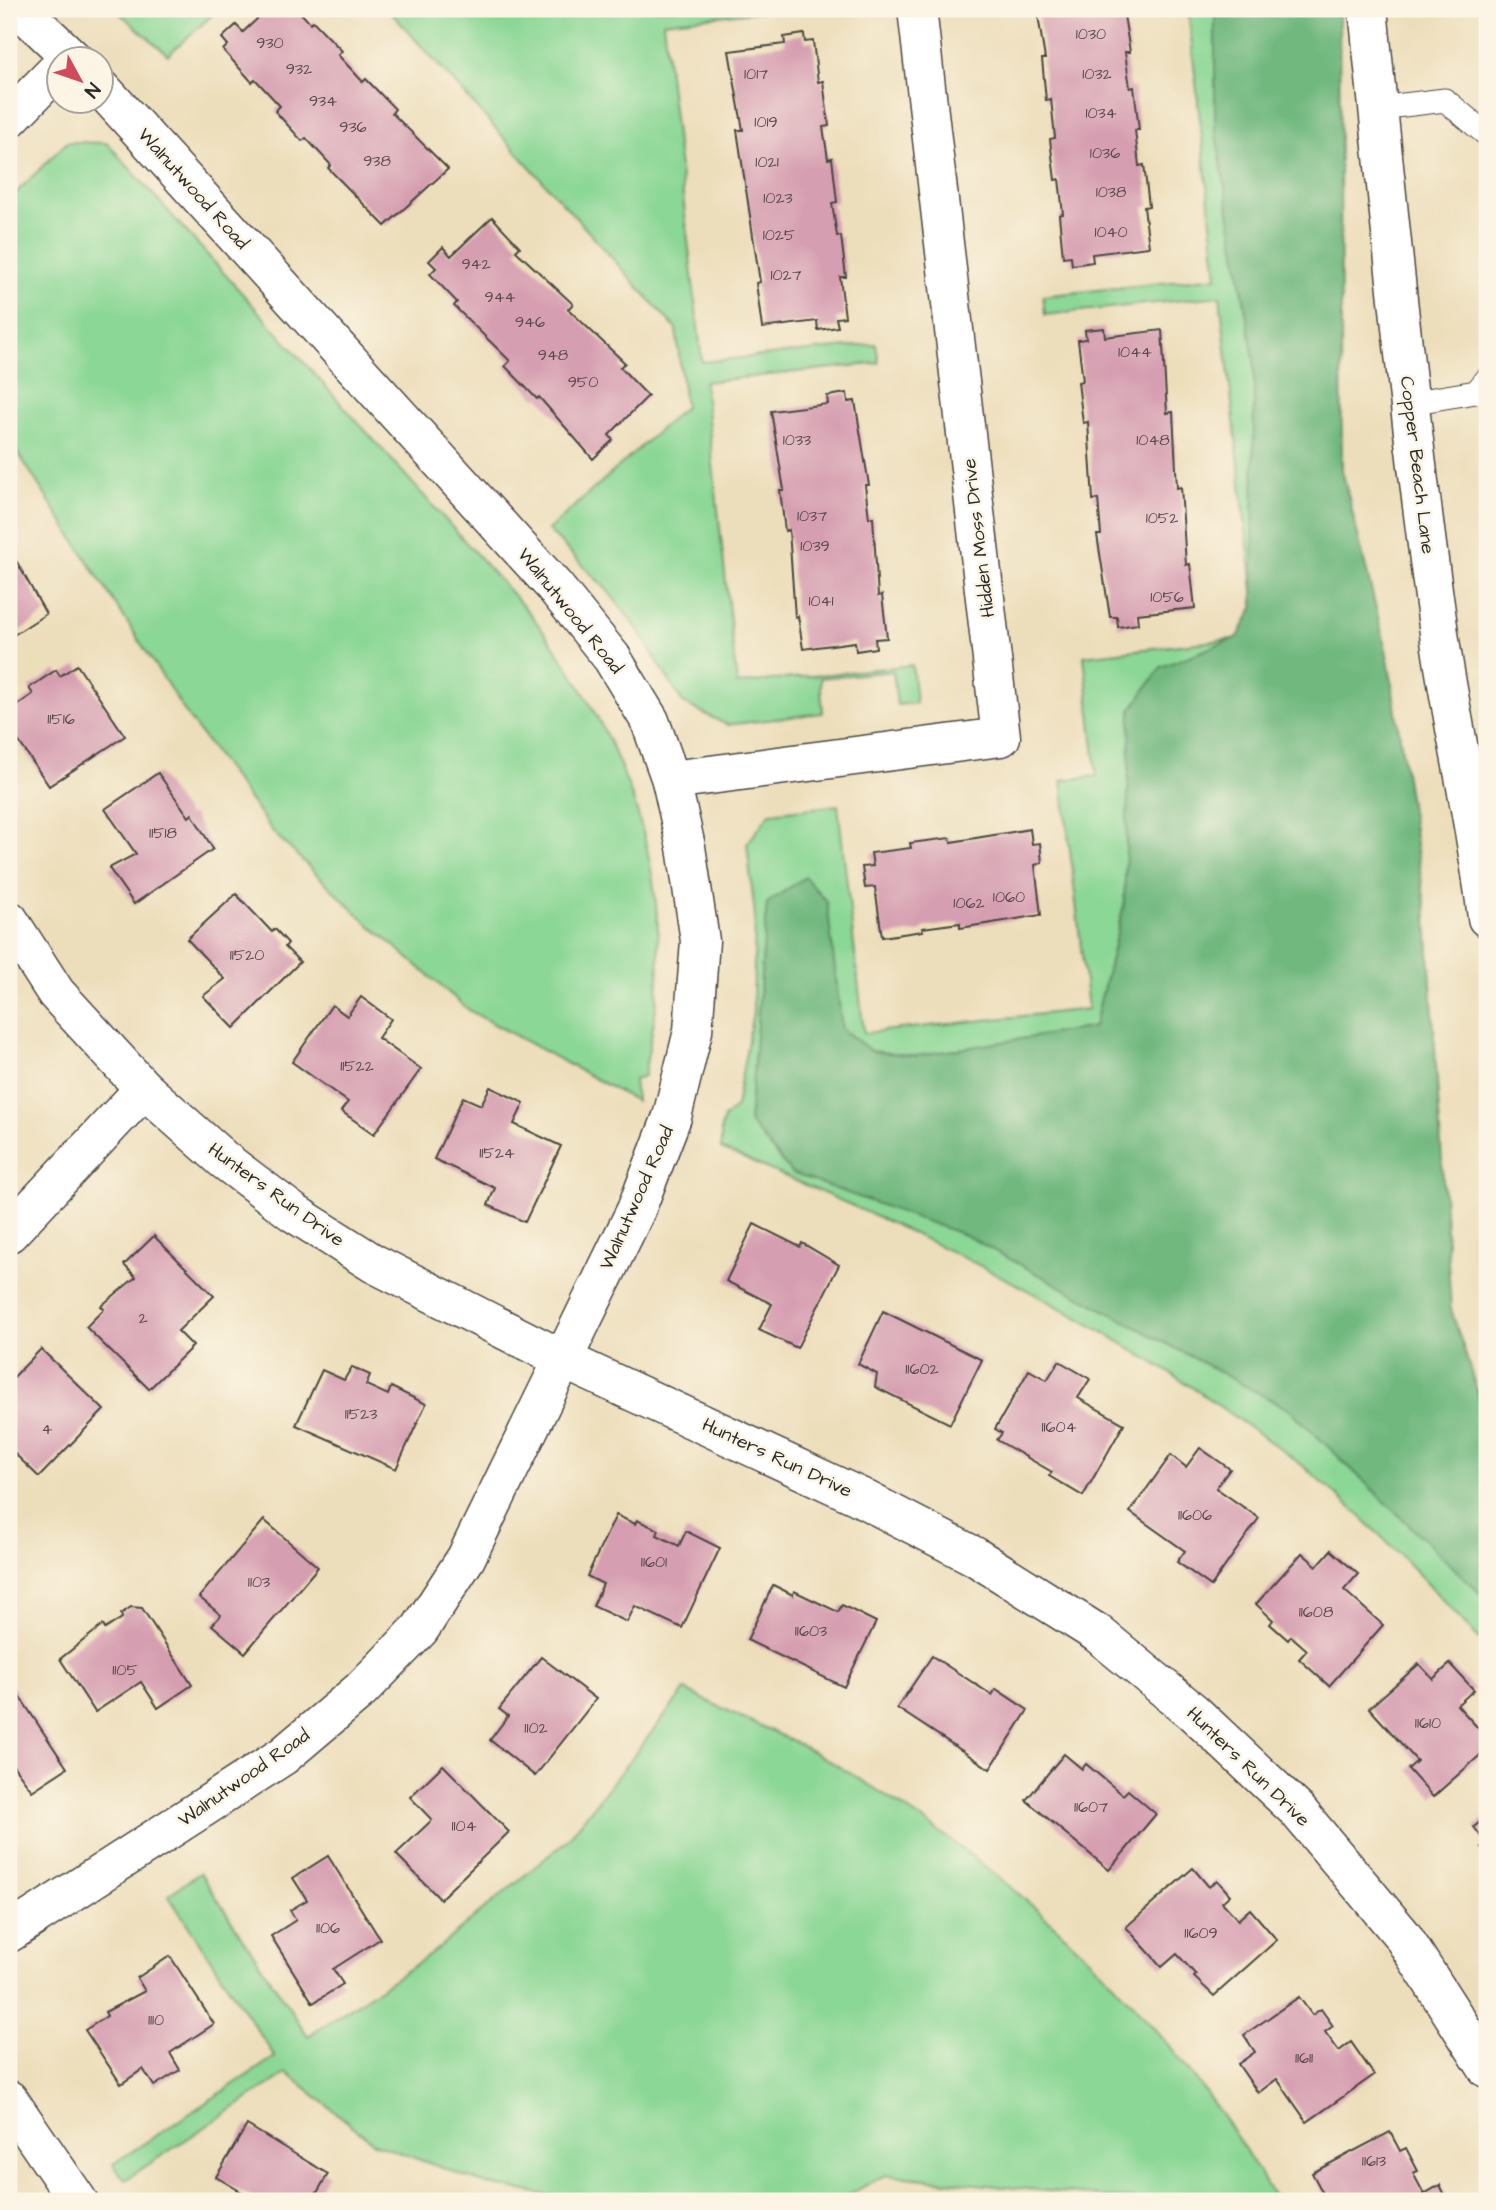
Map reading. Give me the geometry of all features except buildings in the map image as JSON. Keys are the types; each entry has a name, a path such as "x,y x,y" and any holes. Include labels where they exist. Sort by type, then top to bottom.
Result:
{"street":[{"path":"20,9 54,46"},
{"name":"Hidden Moss Drive","path":"671,780 1002,737 917,9"},
{"name":"Copper Beach Lane","path":"1368,9 1409,403 1438,629 1478,842 1487,918"},
{"path":"9,120 46,83"},
{"name":"Walnutwood Road","path":"9,1933 283,1756 361,1690 420,1629 466,1558 636,1210 672,1117 693,1031 700,940 687,847 671,780 650,722 618,668 554,586 116,104"},
{"name":"Hunters Run Drive","path":"9,920 56,993 144,1089 224,1160 294,1213 373,1263 562,1359 870,1502 974,1556 1097,1633 1193,1712 1297,1810 1402,1935 1487,2068"},
{"path":"9,1233 144,1089"},
{"path":"9,2100 78,2201"}],"lane":[{"path":"1378,108 1445,100 1487,135"},
{"path":"1409,403 1476,392 1487,379"}],"green space":[{"path":"115,9 219,9 168,55"},
{"path":"388,9 782,9 663,22 702,362 876,344 879,363 704,382 737,684 912,665 916,703 897,705 893,671 820,678 823,713 727,725 683,703 637,628 607,590 548,530 685,407 676,329"},
{"path":"1188,9 1283,9 1456,1559 1487,1572 1487,1647 1404,1559 1337,1495 1289,1455 1184,1382 1121,1342 992,1272 926,1239 721,1149 724,1118 736,1107 753,1012 755,916 747,844 770,813 838,805 864,1033 1088,1009 1062,780 1097,776 1084,656 1258,636 1220,296 1045,315 1043,296 1217,277"},
{"path":"1215,9 1339,9 1342,470 1388,658 1427,917 1451,1309 1487,1422 1487,1600 1290,1410 967,1236 791,1173 749,1122 767,903 805,877 827,902 842,1029 871,1051 916,1056 1094,1027 1124,904 1131,710 1161,667 1238,637 1253,608 1254,359 1215,128"},
{"path":"67,142 107,143 532,616 590,703 613,748 631,794 645,842 655,892 659,943 657,997 644,1076 634,1080 636,1101 470,1011 365,921 274,833 189,718 9,439 9,200"},
{"path":"685,1690 828,1760 895,1802 1022,1897 1081,1951 1136,2008 1187,2069 1234,2133 1276,2201 1149,2201 885,2175 837,2201 582,2201 486,2184 374,2143 287,2073 125,2180 113,2164 275,2057 168,1895 200,1873 308,2036 431,1954 567,1840"}]}
